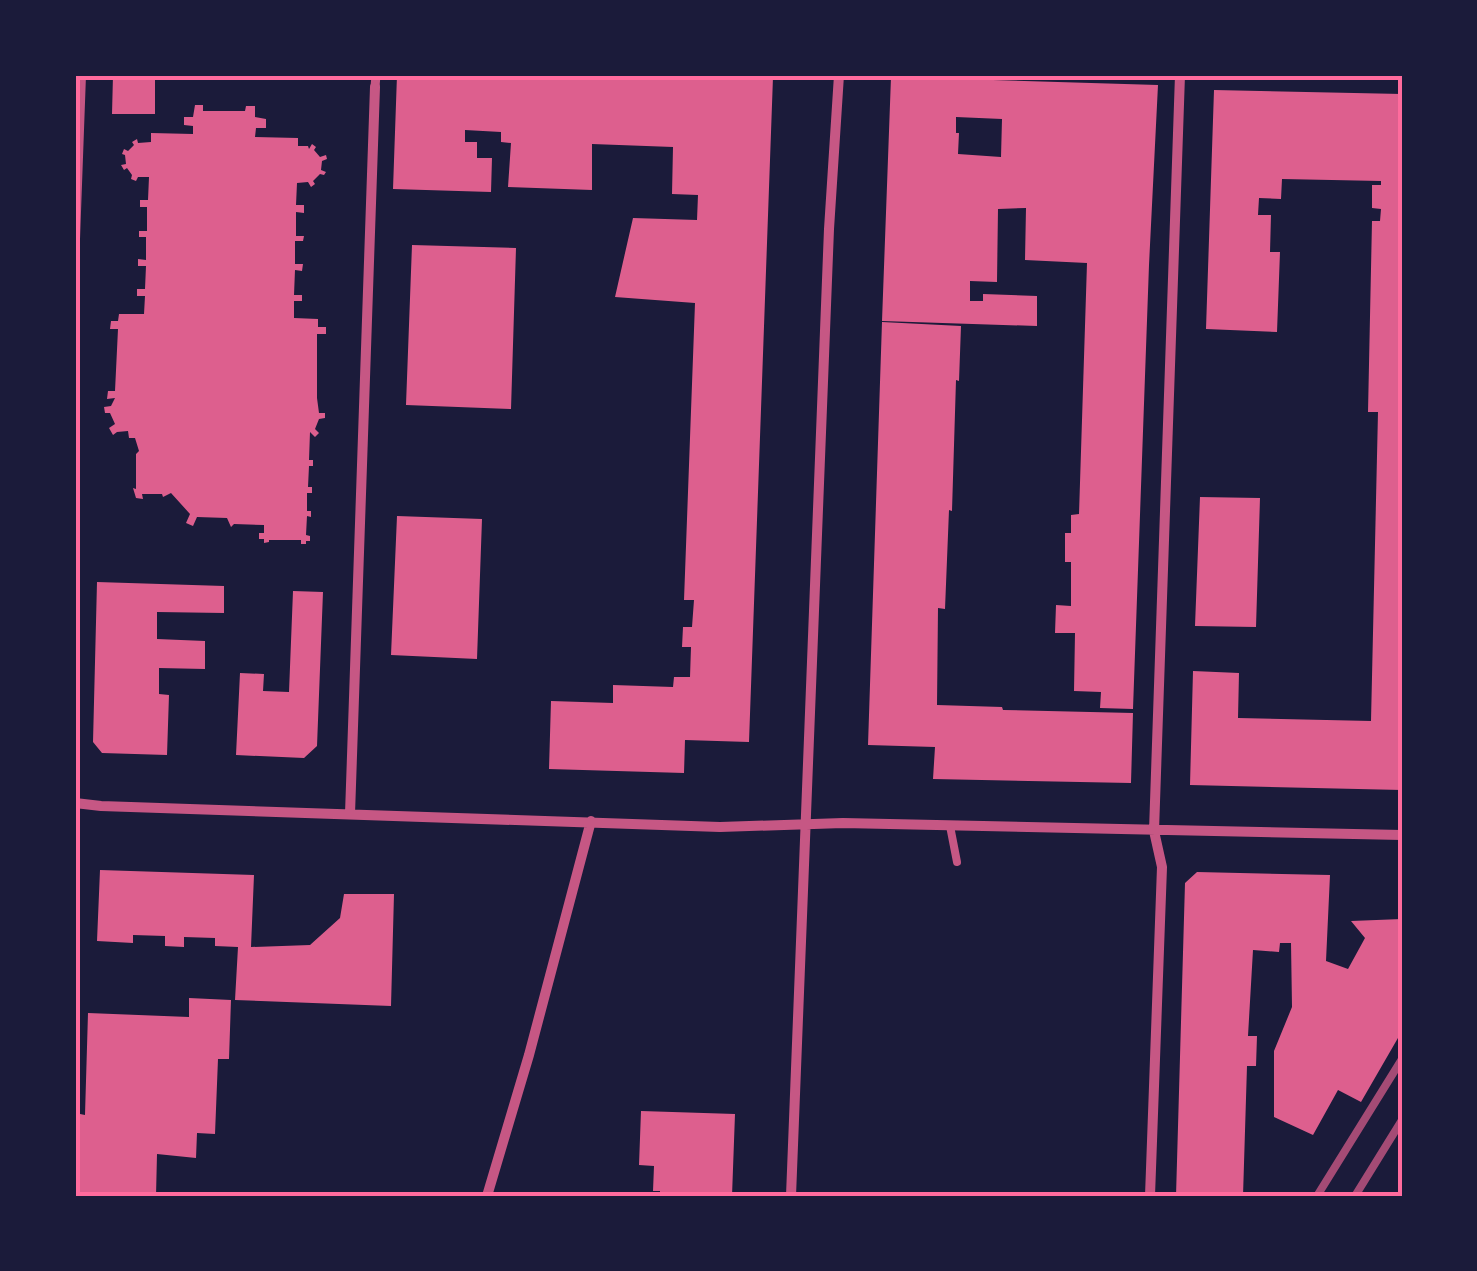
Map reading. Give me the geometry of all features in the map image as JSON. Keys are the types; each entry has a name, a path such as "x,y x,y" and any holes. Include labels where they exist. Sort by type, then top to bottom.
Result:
{"street":[{"path":"75,239 81,75"},
{"path":"791,1196 829,229 839,75"},
{"path":"1150,1196 1162,868 1154,832 1180,75"},
{"path":"350,814 375,81"},
{"path":"75,803 720,826 806,823 1402,836"},
{"path":"487,1196 590,821"}],"lane":[{"path":"950,826 956,862"}],"building":[{"path":"113,75 155,75 155,114 112,114"},
{"path":"397,75 773,77 749,742 685,740 684,773 549,769 551,701 613,703 613,685 673,687 674,677 690,677 691,647 682,647 683,627 692,627 694,600 684,600 695,303 615,297 633,218 697,220 698,195 672,194 673,147 592,144 592,190 508,187 511,143 501,142 501,132 465,130 465,142 477,142 477,158 492,158 491,192 393,189"},
{"path":"891,77 1158,85 1133,709 1100,708 1101,692 1074,691 1075,633 1055,633 1056,605 1071,606 1071,562 1065,562 1065,533 1071,533 1071,515 1079,514 1087,263 1025,260 1026,208 998,209 997,282 970,281 970,301 983,301 983,294 1037,296 1037,326 882,321","holes":["956,117 1002,119 1001,157 958,154"]},
{"path":"1214,90 1402,94 1402,790 1190,785 1193,671 1239,673 1238,718 1371,721 1378,412 1368,412 1372,221 1380,221 1381,209 1372,208 1372,185 1381,185 1381,181 1282,179 1281,199 1259,198 1258,215 1271,215 1270,252 1280,252 1277,332 1206,329"},
{"path":"195,105 203,105 203,111 245,111 246,106 255,106 255,117 266,119 266,128 256,128 255,137 298,138 298,146 309,149 312,144 320,157 326,155 321,170 326,172 313,181 315,184 311,187 308,182 297,183 296,205 304,205 304,213 296,212 296,236 304,236 303,241 295,241 295,264 303,264 302,271 295,270 294,295 302,295 302,301 294,301 294,318 318,319 318,327 326,327 326,334 317,334 317,398 319,413 325,413 325,418 319,419 315,429 319,433 315,437 310,432 309,460 313,460 313,466 309,466 308,487 312,487 312,493 307,493 311,517 307,516 306,535 310,541 306,544 301,544 301,540 264,543 259,533 264,533 264,525 231,527 227,518 197,517 193,526 186,523 190,514 171,493 163,497 142,494 143,499 136,498 133,488 136,489 139,451 135,438 129,438 128,431 113,435 109,428 115,424 110,413 105,413 104,407 111,406 115,398 107,399 108,391 115,391 118,329 110,329 111,321 118,321 119,314 144,314 145,296 137,296 137,289 145,289 146,266 138,266 138,259 146,260 146,237 139,237 139,231 147,231 147,207 140,207 140,200 148,200 149,177 131,179 127,168 124,170 121,165 126,164 122,154 137,139 138,143 151,142 151,133 193,134 193,126 184,125 184,117 193,117"},
{"path":"412,245 516,248 511,409 406,405"},
{"path":"882,322 961,326 945,609 938,608 937,705 1133,713 1131,783 933,779 935,747 868,745"},
{"path":"1200,497 1260,498 1256,627 1195,626"},
{"path":"397,516 482,519 477,659 391,655"},
{"path":"97,582 224,586 224,613 157,612 157,639 205,641 205,669 159,668 159,694 169,695 167,755 102,753 93,742"},
{"path":"293,591 323,592 317,746 304,758 236,755 240,673 264,674 263,691 289,692"},
{"path":"100,870 254,875 251,947 310,945 340,918 344,894 394,894 391,1006 235,1000 238,947 215,946 215,938 184,937 184,947 165,946 165,936 133,935 133,943 97,941"},
{"path":"1197,872 1330,875 1326,961 1348,969 1365,938 1351,921 1402,919 1402,1031 1361,1102 1338,1090 1313,1135 1274,1117 1274,1051 1292,1007 1291,943 1280,943 1279,952 1253,950 1248,1036 1257,1036 1256,1066 1247,1066 1243,1196 1176,1196 1185,883"},
{"path":"189,998 231,1000 229,1059 218,1059 215,1134 197,1133 196,1158 157,1154 156,1196 78,1196 88,1013 189,1017"},
{"path":"641,1111 735,1114 732,1196 660,1196 660,1191 653,1191 654,1166 639,1165"}],"railway":[{"path":"1317,1196 1402,1059"},
{"path":"1355,1196 1402,1120"}]}
